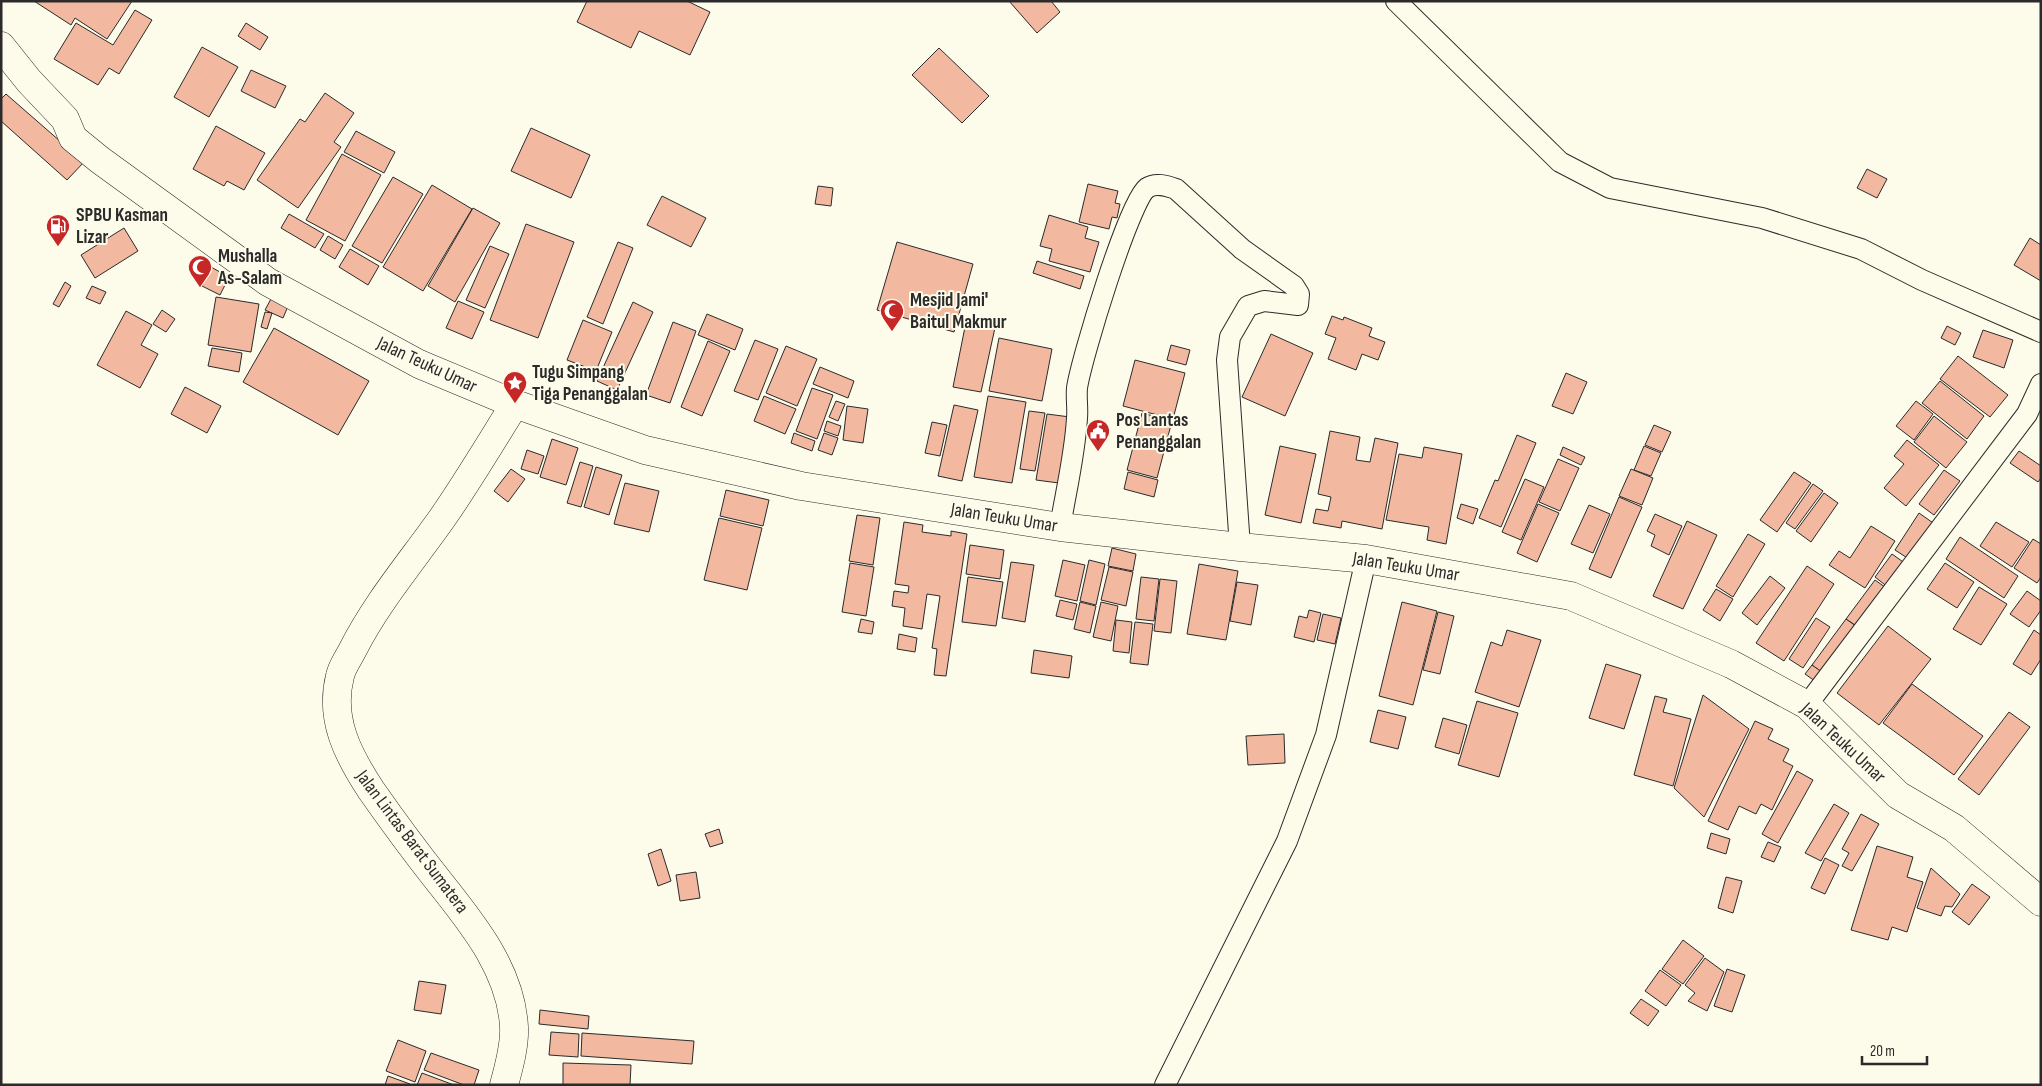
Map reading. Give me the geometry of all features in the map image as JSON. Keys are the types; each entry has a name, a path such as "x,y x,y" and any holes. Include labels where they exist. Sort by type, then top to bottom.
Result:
{"highway":[{"name":"Jalan Teuku Umar","path":"1,46 29,81 64,119 73,138 268,282 419,364 515,404 645,450 801,486 1060,527 1240,547 1366,558 1571,596 1730,664 1807,705 1898,794 1954,828 2041,902"},
{"path":"1,74 49,129 73,138"},
{"name":"Jalan Lintas Barat Sumatera","path":"504,1085 509,1068 514,1028 509,996 502,978 468,916 394,823 353,763 344,744 339,724 337,699 340,674 365,625 444,516 515,404"}],"street":[{"path":"1396,1 1560,162 1610,188 1671,202 1744,214 1862,249 1922,280 2041,332"},
{"path":"1060,527 1077,419 1077,389 1087,346 1133,211 1146,188 1164,185 1176,189 1242,249 1294,286 1299,294 1298,305 1264,301 1248,306 1230,337 1227,360 1227,388 1240,547"},
{"path":"1807,705 2026,414 2041,384"},
{"path":"1165,1085 1286,841 1326,735 1366,558"}],"building":[{"path":"34,1 132,1 107,39 75,18 71,25"},
{"path":"587,1 687,1 710,12 690,55 639,31 631,48 577,22"},
{"path":"1009,1 1051,1 1060,12 1037,33"},
{"path":"135,10 152,20 119,74 109,68 98,85 54,59 76,23 113,45"},
{"path":"246,23 268,37 260,50 238,36"},
{"path":"202,47 238,67 209,117 174,97"},
{"path":"939,48 989,96 962,123 912,75"},
{"path":"251,70 286,86 275,108 241,91"},
{"path":"325,93 354,113 334,142 341,147 298,208 257,180 300,119 305,122"},
{"path":"6,94 84,162 67,180 1,121 1,99"},
{"path":"216,126 265,153 244,190 227,181 224,186 193,169"},
{"path":"531,128 590,155 571,198 511,171"},
{"path":"356,131 395,152 384,173 344,152"},
{"path":"342,154 381,175 345,241 306,220"},
{"path":"1867,169 1887,179 1877,198 1857,188"},
{"path":"393,177 423,194 382,263 352,246"},
{"path":"1088,184 1118,191 1115,203 1120,204 1117,218 1112,217 1109,229 1079,222"},
{"path":"432,185 472,209 423,291 383,267"},
{"path":"818,186 833,188 831,206 815,204"},
{"path":"662,196 706,218 691,247 647,225"},
{"path":"473,208 500,223 455,302 428,286"},
{"path":"289,214 324,234 315,248 281,228"},
{"path":"1049,215 1088,227 1085,238 1099,242 1090,272 1049,261 1052,249 1040,246"},
{"path":"526,224 574,242 538,338 490,320"},
{"path":"124,228 138,251 95,278 81,255"},
{"path":"328,236 343,245 335,259 320,250"},
{"path":"2030,238 2041,245 2041,281 2014,265"},
{"path":"618,242 633,248 603,324 587,317"},
{"path":"897,242 973,264 954,332 877,310"},
{"path":"490,246 509,254 485,308 466,300"},
{"path":"350,249 379,266 368,285 339,267"},
{"path":"1037,261 1084,276 1080,289 1033,273"},
{"path":"211,267 229,277 220,295 202,286"},
{"path":"65,282 71,286 59,307 53,304"},
{"path":"92,286 106,292 100,304 86,298"},
{"path":"216,297 259,304 251,352 208,345"},
{"path":"272,297 289,304 283,318 265,310"},
{"path":"458,301 484,312 472,339 446,328"},
{"path":"633,302 653,312 617,390 597,381"},
{"path":"162,310 175,319 166,332 153,324"},
{"path":"126,311 152,325 141,345 158,354 140,388 97,365"},
{"path":"265,312 272,313 267,329 261,327"},
{"path":"707,314 743,329 735,350 698,335"},
{"path":"1332,316 1343,320 1344,317 1372,328 1369,336 1385,342 1378,360 1362,354 1356,370 1328,359 1336,338 1325,334"},
{"path":"967,317 996,323 981,392 953,387"},
{"path":"583,320 612,332 596,371 567,360"},
{"path":"673,322 696,331 670,403 646,395"},
{"path":"1947,326 1961,333 1955,345 1941,338"},
{"path":"274,328 369,381 338,435 243,382"},
{"path":"1983,330 2013,340 2004,368 1973,357"},
{"path":"1271,334 1313,353 1285,416 1242,397"},
{"path":"999,338 1052,349 1042,401 989,391"},
{"path":"755,340 778,349 758,400 734,391"},
{"path":"708,341 730,351 702,416 681,407"},
{"path":"1171,345 1190,350 1186,365 1167,360"},
{"path":"786,346 817,359 797,406 766,393"},
{"path":"212,348 242,353 239,372 208,366"},
{"path":"1958,356 2008,395 1990,417 1940,379"},
{"path":"1135,360 1185,373 1173,419 1123,406"},
{"path":"820,367 854,381 848,398 813,384"},
{"path":"1566,373 1587,382 1573,414 1552,406"},
{"path":"1940,381 1984,416 1967,439 1922,403"},
{"path":"185,387 221,406 207,433 171,414"},
{"path":"812,388 833,395 817,439 796,431"},
{"path":"764,396 796,409 785,434 754,421"},
{"path":"988,396 1026,402 1012,483 974,477"},
{"path":"836,401 845,404 838,421 829,417"},
{"path":"1916,401 1933,414 1914,440 1896,426"},
{"path":"954,405 978,410 962,481 938,476"},
{"path":"847,406 868,409 863,443 843,440"},
{"path":"1029,411 1045,413 1035,471 1020,469"},
{"path":"1142,413 1172,421 1157,478 1127,470"},
{"path":"1047,414 1070,417 1059,483 1036,480"},
{"path":"1934,416 1967,442 1946,468 1914,442"},
{"path":"827,421 841,426 838,436 824,431"},
{"path":"932,422 947,425 940,456 925,453"},
{"path":"1654,425 1671,432 1662,452 1645,445"},
{"path":"1330,431 1360,437 1356,460 1370,462 1375,438 1398,443 1382,529 1342,521 1341,528 1313,523 1316,509 1328,511 1331,497 1318,494"},
{"path":"794,433 815,441 812,451 791,443"},
{"path":"824,433 838,438 832,455 818,450"},
{"path":"1517,435 1536,443 1501,527 1479,518 1495,480 1498,481"},
{"path":"552,439 578,448 566,485 540,477"},
{"path":"1907,440 1939,465 1906,506 1884,488 1904,464 1894,456"},
{"path":"1280,446 1316,454 1301,523 1265,515"},
{"path":"1644,446 1661,453 1651,476 1634,470"},
{"path":"1424,447 1462,454 1446,544 1427,540 1429,527 1386,520 1399,454 1422,458"},
{"path":"1563,447 1585,457 1581,465 1560,455"},
{"path":"527,450 544,456 538,474 521,469"},
{"path":"2019,451 2041,466 2041,478 2038,482 2010,463"},
{"path":"1558,459 1579,468 1560,511 1539,502"},
{"path":"580,462 593,466 581,507 567,503"},
{"path":"596,467 622,475 609,515 584,507"},
{"path":"511,469 525,479 508,502 494,491"},
{"path":"1631,469 1653,478 1642,505 1619,496"},
{"path":"1944,470 1960,481 1934,515 1919,504"},
{"path":"1128,472 1158,480 1154,497 1124,489"},
{"path":"1794,472 1811,483 1777,532 1760,520"},
{"path":"1525,479 1544,487 1521,540 1502,532"},
{"path":"625,483 659,491 649,532 614,524"},
{"path":"1813,484 1823,491 1795,529 1786,523"},
{"path":"726,490 769,500 763,526 720,516"},
{"path":"1824,493 1838,503 1811,542 1796,531"},
{"path":"1619,497 1642,507 1611,578 1589,569"},
{"path":"1461,504 1478,509 1473,524 1457,518"},
{"path":"1538,504 1559,513 1537,562 1517,553"},
{"path":"1589,505 1610,514 1593,553 1571,544"},
{"path":"1919,513 1936,525 1912,561 1895,550"},
{"path":"1655,514 1682,526 1669,555 1651,546 1655,535 1647,531"},
{"path":"857,515 880,518 873,565 849,561"},
{"path":"719,518 762,528 747,590 704,580"},
{"path":"1687,521 1717,535 1683,609 1653,596"},
{"path":"904,522 923,525 922,532 951,536 951,531 967,534 946,676 934,675 937,649 932,648 940,596 927,594 922,629 903,626 905,608 892,606 894,591 908,593 909,586 895,584"},
{"path":"1996,522 2029,542 2012,567 1980,546"},
{"path":"1871,526 1895,541 1865,588 1829,565 1839,551 1850,558"},
{"path":"1748,534 1765,544 1733,597 1716,586"},
{"path":"1960,537 2018,576 2004,598 1946,559"},
{"path":"2033,539 2041,544 2041,577 2037,583 2014,568"},
{"path":"970,545 1004,550 1000,579 966,574"},
{"path":"1112,548 1136,554 1133,571 1108,566"},
{"path":"1892,554 1906,564 1889,588 1875,577"},
{"path":"1063,560 1085,565 1077,601 1055,596"},
{"path":"1089,560 1105,564 1096,605 1080,601"},
{"path":"1011,562 1034,565 1025,622 1002,618"},
{"path":"850,563 874,567 866,616 842,612"},
{"path":"1945,563 1974,582 1957,608 1927,589"},
{"path":"1199,564 1238,571 1226,640 1187,634"},
{"path":"1807,566 1834,584 1784,661 1756,643"},
{"path":"1109,567 1133,572 1126,606 1101,600"},
{"path":"1770,576 1785,588 1757,625 1742,613"},
{"path":"968,577 1003,582 996,626 962,622"},
{"path":"1141,577 1159,579 1154,621 1136,619"},
{"path":"1160,579 1177,581 1171,633 1154,631"},
{"path":"1875,580 1889,590 1861,629 1846,619"},
{"path":"1237,582 1258,585 1251,625 1230,621"},
{"path":"1979,587 2007,604 1981,645 1953,629"},
{"path":"1716,589 1733,599 1720,621 1703,610"},
{"path":"2027,591 2041,601 2041,610 2029,627 2010,614"},
{"path":"1060,600 1077,604 1073,620 1056,616"},
{"path":"1080,602 1096,606 1090,633 1074,629"},
{"path":"1101,602 1118,606 1111,641 1093,637"},
{"path":"1402,602 1437,611 1413,705 1379,696"},
{"path":"1309,610 1321,613 1314,642 1294,637 1299,616 1307,618"},
{"path":"1438,612 1454,616 1440,674 1423,670"},
{"path":"1323,614 1341,618 1335,644 1317,640"},
{"path":"1816,618 1830,627 1803,668 1789,659"},
{"path":"861,619 874,622 872,634 858,632"},
{"path":"1846,619 1860,629 1826,675 1812,665"},
{"path":"1116,620 1132,622 1129,653 1113,651"},
{"path":"1135,622 1153,624 1148,665 1130,663"},
{"path":"1888,626 1931,659 1879,725 1837,693"},
{"path":"1507,630 1541,640 1519,707 1475,692 1491,642 1502,646"},
{"path":"2034,630 2041,635 2041,659 2031,675 2013,664"},
{"path":"899,634 917,638 915,652 897,649"},
{"path":"1034,650 1072,656 1069,678 1031,673"},
{"path":"1606,664 1641,675 1624,729 1589,718"},
{"path":"1812,665 1826,675 1819,684 1805,674"},
{"path":"1912,684 1983,736 1954,775 1883,723"},
{"path":"1703,695 1749,729 1704,817 1674,788"},
{"path":"1655,696 1667,699 1663,712 1691,719 1673,786 1634,775"},
{"path":"1477,701 1518,713 1499,777 1458,765"},
{"path":"1378,710 1406,717 1398,749 1370,742"},
{"path":"2009,712 2030,727 1979,795 1958,779"},
{"path":"1443,718 1467,725 1459,754 1435,747"},
{"path":"1755,721 1773,729 1768,739 1789,749 1783,761 1793,766 1772,810 1761,804 1756,814 1739,806 1728,830 1708,821"},
{"path":"1284,734 1285,763 1248,765 1246,736"},
{"path":"1797,771 1813,780 1778,843 1762,834"},
{"path":"1834,804 1849,813 1821,861 1805,853"},
{"path":"1861,814 1879,824 1852,871 1842,866 1849,853 1842,849"},
{"path":"719,829 723,843 710,847 705,834"},
{"path":"1711,833 1730,839 1726,854 1707,848"},
{"path":"1768,842 1781,847 1774,862 1761,857"},
{"path":"1877,846 1913,857 1907,877 1923,882 1907,932 1892,927 1888,940 1851,930"},
{"path":"661,849 671,881 658,886 648,854"},
{"path":"1825,858 1839,865 1825,894 1811,888"},
{"path":"1931,868 1960,894 1952,907 1945,906 1941,916 1917,908"},
{"path":"696,872 700,898 680,901 676,875"},
{"path":"1726,877 1742,881 1733,913 1718,908"},
{"path":"1972,884 1990,897 1969,925 1952,912"},
{"path":"1683,940 1704,956 1683,984 1662,969"},
{"path":"1705,958 1724,972 1707,1011 1688,1001 1695,993 1685,985"},
{"path":"1727,969 1745,975 1732,1012 1714,1006"},
{"path":"1660,970 1681,985 1666,1006 1645,991"},
{"path":"419,981 446,985 441,1014 414,1010"},
{"path":"1641,999 1659,1011 1648,1026 1630,1013"},
{"path":"540,1010 589,1016 588,1029 539,1024"},
{"path":"551,1032 579,1034 578,1057 549,1055"},
{"path":"582,1033 694,1041 692,1064 581,1056"},
{"path":"398,1040 426,1051 415,1082 386,1071"},
{"path":"431,1053 479,1070 474,1085 464,1085 424,1070"},
{"path":"563,1063 631,1065 630,1085 563,1085"},
{"path":"422,1073 454,1085 417,1085"},
{"path":"388,1076 410,1084 385,1085"}],"place":[{"name":"SPBU Kasman Lizar","path":"58,247"},
{"name":"Mushalla As-Salam","path":"200,288"},
{"name":"Mesjid Jami' Baitul Makmur","path":"892,332"},
{"name":"Tugu Simpang Tiga Penanggalan","path":"515,404"},
{"name":"Pos Lantas Penanggalan","path":"1098,452"}]}
